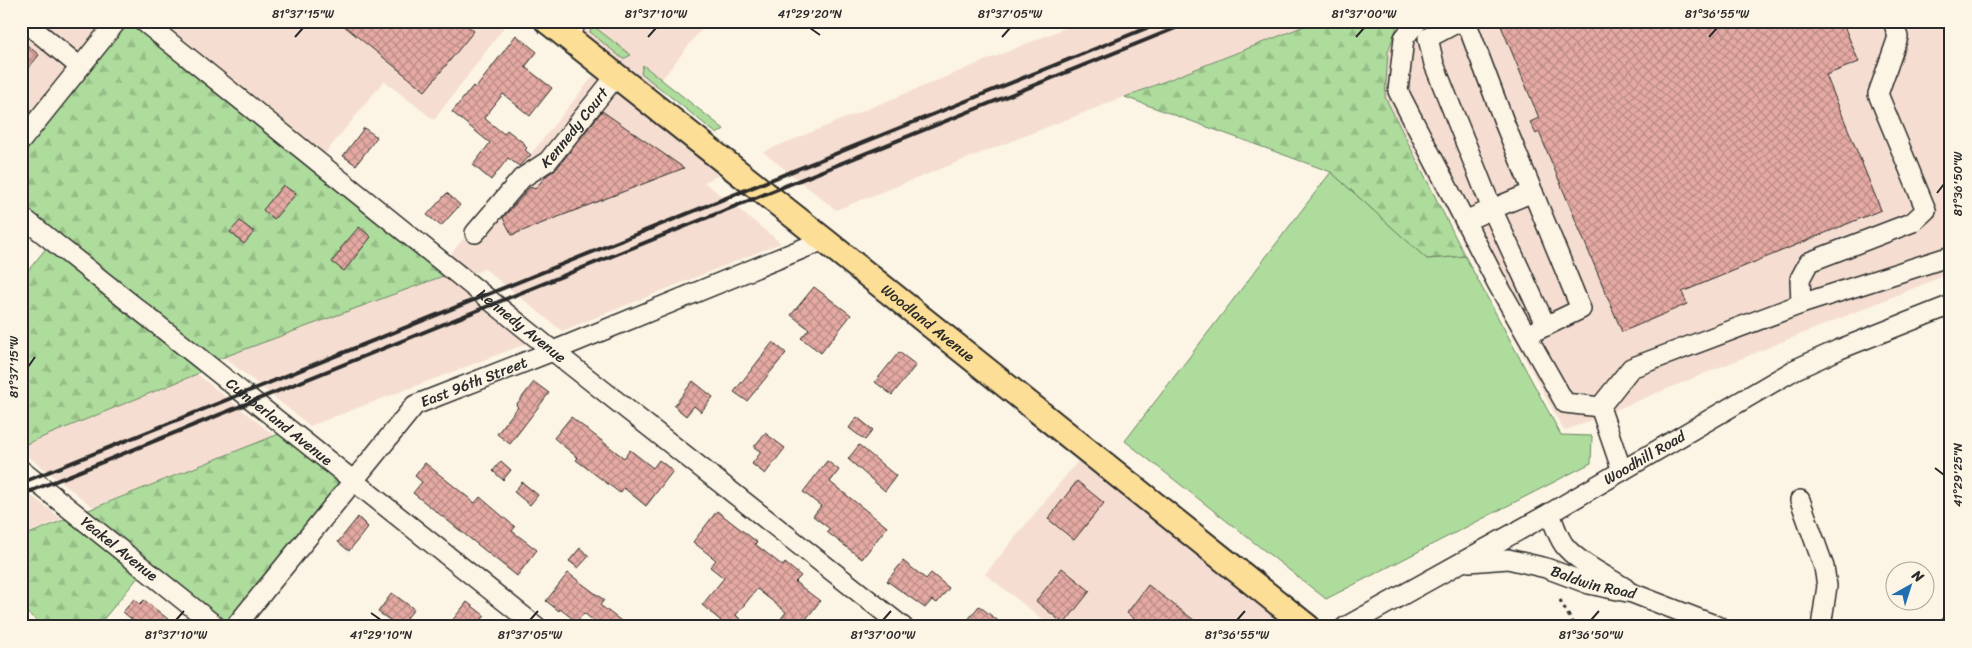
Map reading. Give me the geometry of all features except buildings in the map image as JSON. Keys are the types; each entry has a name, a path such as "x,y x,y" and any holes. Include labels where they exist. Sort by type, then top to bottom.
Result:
{"main road":[{"name":"Woodland Avenue","path":"547,21 572,29 616,76 1308,627"}],"street":[{"path":"24,21 80,67"},
{"path":"21,140 116,21"},
{"name":"Kennedy Avenue","path":"143,21 553,351 903,627"},
{"path":"1418,21 1404,38 1398,91 1465,221 1565,403 1600,407"},
{"path":"1801,304 1800,279 1809,262 1912,222 1926,210 1878,94 1898,37 1893,21"},
{"path":"1527,335 1582,309 1468,29 1458,22 1428,38 1434,64 1492,210 1546,326"},
{"name":"Kennedy Court","path":"475,233 522,178 548,161 616,76"},
{"path":"1465,221 1533,192"},
{"name":"Cumberland Avenue","path":"21,216 537,627"},
{"name":"East 96th Street","path":"234,627 415,405 553,351 824,240"},
{"path":"1600,407 1631,368 1801,304 1951,256"},
{"name":"Woodhill Road","path":"1345,627 1550,513 1796,369 1840,349 1951,305"},
{"path":"1600,407 1622,471"},
{"name":"Yeakel Avenue","path":"21,470 217,627"},
{"path":"1800,500 1824,567 1827,586 1821,627"},
{"path":"1550,513 1558,535 1565,546 1576,557 1632,593"},
{"name":"Baldwin Road","path":"1462,563 1508,559 1546,568 1589,584 1632,593 1720,627"}],"path":[{"path":"1560,600 1575,627"}],"shaded area":[{"path":"21,21 117,21 30,129 21,122"},
{"path":"143,21 509,21 434,120 384,81 318,162"},
{"path":"547,21 708,21 646,99 734,169 704,182 781,243 562,331 485,269 462,278 459,276 526,344 310,426 224,357 454,272 444,263 602,65"},
{"path":"1082,21 1317,21 836,210 763,152"},
{"path":"1404,21 1951,21 1951,273 1564,431 1385,97 1388,52"},
{"path":"197,374 275,436 93,507 21,451 21,446"},
{"path":"1087,450 1308,627 1052,627 985,574"},
{"path":"21,488 62,519 21,536"}],"green space":[{"path":"117,21 143,21 454,272 224,357 207,364 197,374 21,446 21,279 52,241 21,216 21,140"},
{"path":"1317,21 1399,21 1388,52 1385,97 1465,256 1427,259 1331,172 1125,97"},
{"path":"592,25 631,55 623,59 590,32"},
{"path":"643,65 724,129 717,134 641,73"},
{"path":"1331,172 1427,259 1465,256 1561,435 1592,436 1591,463 1326,599 1125,441"},
{"path":"289,430 353,481 235,627 217,627 145,569 97,627 45,627 21,608 21,537"}],"railway":[{"path":"21,483 1164,21"},
{"path":"21,495 1193,21"}]}
